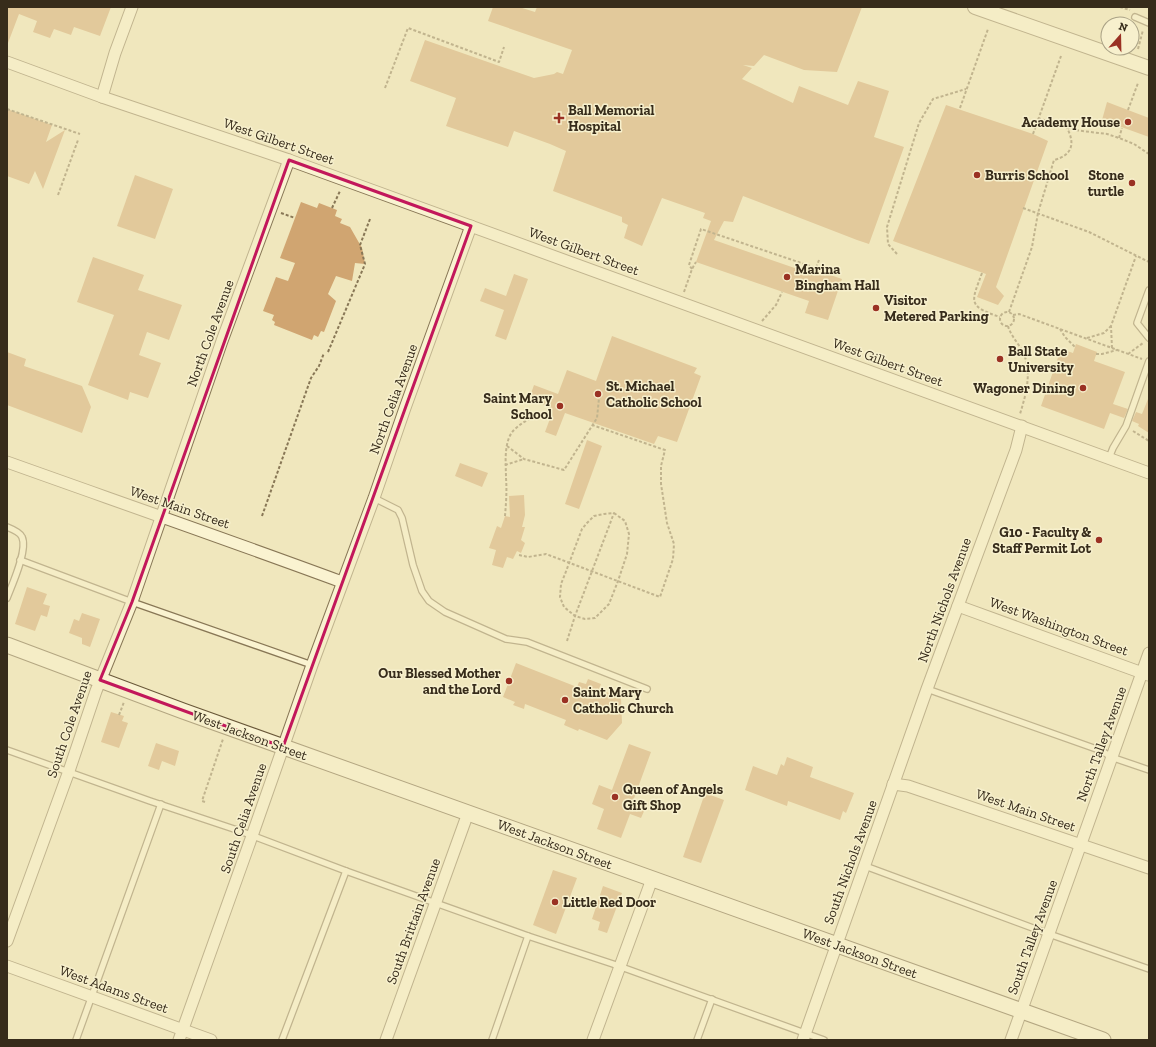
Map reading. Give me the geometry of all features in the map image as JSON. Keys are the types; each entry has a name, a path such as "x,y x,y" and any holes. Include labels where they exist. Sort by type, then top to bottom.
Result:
{"main road":[{"name":"West Jackson Street","path":"7,645 283,747 1103,1040"}],"street":[{"path":"102,97 115,53 132,7"},
{"path":"975,7 1149,68"},
{"name":"West Gilbert Street","path":"7,62 102,97 288,160 1149,473"},
{"name":"North Cole Avenue","path":"162,517 222,341 288,160"},
{"name":"North Celia Avenue","path":"342,582 374,498 471,226"},
{"name":"North Nichols Avenue","path":"893,784 1016,450 1022,426"},
{"name":"West Main Street","path":"7,462 212,534 342,582"},
{"name":"South Cole Avenue","path":"7,941 69,771 100,680 132,602 162,517"},
{"name":"South Celia Avenue","path":"181,1035 342,582"},
{"name":"West Washington Street","path":"958,606 1146,674"},
{"name":"North Talley Avenue","path":"1081,844 1112,757 1146,674 1149,653"},
{"name":"West Main Street","path":"893,784 908,786 1149,868"},
{"name":"South Nichols Avenue","path":"804,1037 893,784"},
{"name":"South Brittain Avenue","path":"386,1040 468,813"},
{"name":"South Talley Avenue","path":"1011,1040 1081,844"},
{"path":"593,1040 652,879"},
{"name":"West Adams Street","path":"7,966 91,997 181,1035 211,1040"}],"lane":[{"path":"1149,290 1136,323 1149,337"},
{"path":"1109,458 1126,426 1149,361"},
{"path":"374,498 398,510 402,518 413,565 422,592 429,601 445,612 506,639 527,642 647,689"},
{"path":"7,526 18,532 22,537 24,545 7,598"},
{"path":"20,560 132,602 312,665"},
{"path":"927,689 1102,751 1112,757 1149,770"},
{"path":"7,750 252,836 528,936 712,999 804,1037 824,1040"},
{"path":"76,1040 161,804"},
{"path":"865,866 1149,969"},
{"path":"282,1040 346,871"},
{"path":"492,1040 528,936"},
{"path":"697,1040 712,999"}],"path":[{"path":"1140,43 1147,22"},
{"path":"385,88 408,28 499,62 504,47"},
{"path":"960,108 988,30"},
{"path":"1033,134 1061,56"},
{"path":"1128,110 1138,83"},
{"path":"897,254 888,244 887,227 919,123 933,99 966,89"},
{"path":"7,109 80,134"},
{"path":"1038,118 1074,130 1107,134 1134,144 1149,154"},
{"path":"1009,312 1032,247 1038,213 1054,160 1060,159 1072,146 1072,137 1067,128"},
{"path":"1119,138 1122,128"},
{"path":"58,195 78,140"},
{"path":"332,208 340,190"},
{"path":"1024,208 1089,232 1149,262"},
{"path":"276,211 295,218"},
{"path":"328,352 365,264 360,245 370,219"},
{"path":"692,269 689,265 701,230 816,268 819,260"},
{"path":"1112,348 1111,326 1136,256"},
{"path":"684,293 692,269 696,262"},
{"path":"982,273 973,298 974,304 982,310 1000,317"},
{"path":"762,322 776,305 782,292"},
{"path":"1008,326 1001,324 1000,317 1004,312 1009,312 1013,315 1019,314 1149,361"},
{"path":"1008,326 1013,322 1013,315"},
{"path":"1008,326 1023,352 1027,367 1028,385 1020,414 1022,426"},
{"path":"1086,338 1104,333 1111,326"},
{"path":"1060,328 1064,337 1075,347"},
{"path":"1128,354 1149,337"},
{"path":"1096,354 1117,350"},
{"path":"262,516 311,378 319,366 324,353"},
{"path":"507,446 524,458 564,470 597,418 599,398"},
{"path":"505,516 505,465 507,446 512,432 524,421 549,411"},
{"path":"519,556 528,557 546,554 660,597 671,567 674,544 667,523 661,484 661,466 665,450 592,425"},
{"path":"1126,426 1149,440"},
{"path":"505,465 524,458"},
{"path":"568,641 575,616 593,572 614,513"},
{"path":"614,513 625,521 630,534 627,554 618,581 609,604 595,618 575,616 564,607 560,597 561,584 582,529 594,516 614,513"},
{"path":"119,715 124,700"},
{"path":"206,802 202,801 224,736"}],"highlighted area":[{"path":"289,160 471,226 283,747 100,680 132,602"}],"building":[{"path":"7,7 111,7 100,36 74,27 71,35 54,29 50,38 33,32 37,21 19,14 7,43"},
{"path":"493,7 519,7 535,12 537,7 862,7 837,72 804,70 764,55 754,66 743,65 752,68 742,79 793,103 799,86 848,105 858,81 889,91 874,137 904,147 869,244 743,196 733,222 724,221 714,240 815,275 816,270 842,279 828,320 805,313 809,301 696,262 711,221 703,218 705,213 662,198 642,246 624,238 628,225 622,222 622,217 553,191 566,151 514,131 508,147 446,126 456,98 410,81 425,40 534,78 557,72 563,74 572,50 488,21"},
{"name":"Academy House","path":"1107,102 1149,118 1149,137 1102,120"},
{"name":"Burris School","path":"946,105 1033,134 1048,141 996,287 1004,296 998,305 977,297 986,274 893,241"},
{"path":"7,109 52,125 46,142 65,130 43,189 35,171 29,184 7,176"},
{"path":"135,175 173,189 155,239 117,226"},
{"path":"301,202 317,208 319,203 337,210 335,216 342,219 340,223 350,227 362,248 365,264 355,263 352,281 336,276 328,294 336,301 324,332 321,331 318,337 314,335 312,340 274,325 275,322 272,320 274,315 263,311 276,277 288,281 295,263 280,258"},
{"path":"93,257 144,275 138,290 182,305 169,340 147,332 139,355 161,363 148,398 130,392 128,400 88,385 114,315 77,302"},
{"path":"514,274 528,279 506,340 495,336 504,310 480,301 485,288 506,296"},
{"path":"612,336 697,368 694,373 701,376 677,442 658,436 654,444 565,413 556,436 545,432 551,416 547,406 529,399 534,385 558,394 567,370 596,381"},
{"name":"Wagoner Dining","path":"1076,344 1097,352 1094,361 1125,372 1113,404 1128,409 1124,418 1110,413 1104,429 1041,406 1061,349 1073,353"},
{"path":"7,352 26,359 24,366 82,386 91,407 82,433 7,405"},
{"path":"1148,399 1149,433 1138,426 1139,424 1132,421 1136,412 1142,414"},
{"path":"587,440 602,446 579,509 565,504"},
{"path":"460,463 488,473 482,487 455,476"},
{"path":"524,495 525,515 522,527 525,527 521,540 525,543 521,553 517,551 513,559 507,557 503,568 492,565 496,550 489,548 497,526 501,528 505,516 510,517 509,496"},
{"path":"27,587 47,594 43,604 50,606 47,617 41,615 35,631 15,624"},
{"path":"82,613 100,619 90,647 82,644 82,638 69,633 74,619 79,621"},
{"name":"Saint Mary Catholic Church","path":"516,663 577,687 579,682 586,684 588,679 601,684 599,689 621,698 622,723 607,740 564,725 566,720 525,704 524,709 513,705 515,702 503,697"},
{"path":"111,712 124,716 122,721 128,723 119,748 101,742"},
{"path":"156,743 179,751 175,766 162,761 159,770 148,766"},
{"name":"Queen of Angels Gift Shop","path":"629,744 651,752 632,804 645,809 641,818 630,814 621,838 597,829 604,809 592,804 599,785 612,790"},
{"path":"787,757 813,767 810,777 854,793 846,813 843,811 840,820 788,801 787,806 745,790 753,766 777,775 781,764 784,766"},
{"path":"705,793 724,800 701,863 683,857"},
{"name":"Little Red Door","path":"553,870 577,878 556,934 533,925"},
{"path":"603,886 622,893 607,933 598,930 600,922 592,919"}],"place":[{"name":"Ball Memorial Hospital","path":"559,118"},
{"name":"Academy House","path":"1128,122"},
{"name":"Burris School","path":"977,175"},
{"name":"Stone turtle","path":"1132,183"},
{"name":"Marina Bingham Hall","path":"787,277"},
{"name":"Visitor Metered Parking","path":"876,308"},
{"name":"Ball State University","path":"1000,359"},
{"name":"Wagoner Dining","path":"1083,388"},
{"name":"St. Michael Catholic School","path":"598,394"},
{"name":"Saint Mary School","path":"560,406"},
{"name":"G10 - Faculty & Staff Permit Lot","path":"1099,540"},
{"name":"Our Blessed Mother and the Lord","path":"509,681"},
{"name":"Saint Mary Catholic Church","path":"565,700"},
{"name":"Queen of Angels Gift Shop","path":"615,797"},
{"name":"Little Red Door","path":"555,902"}]}
